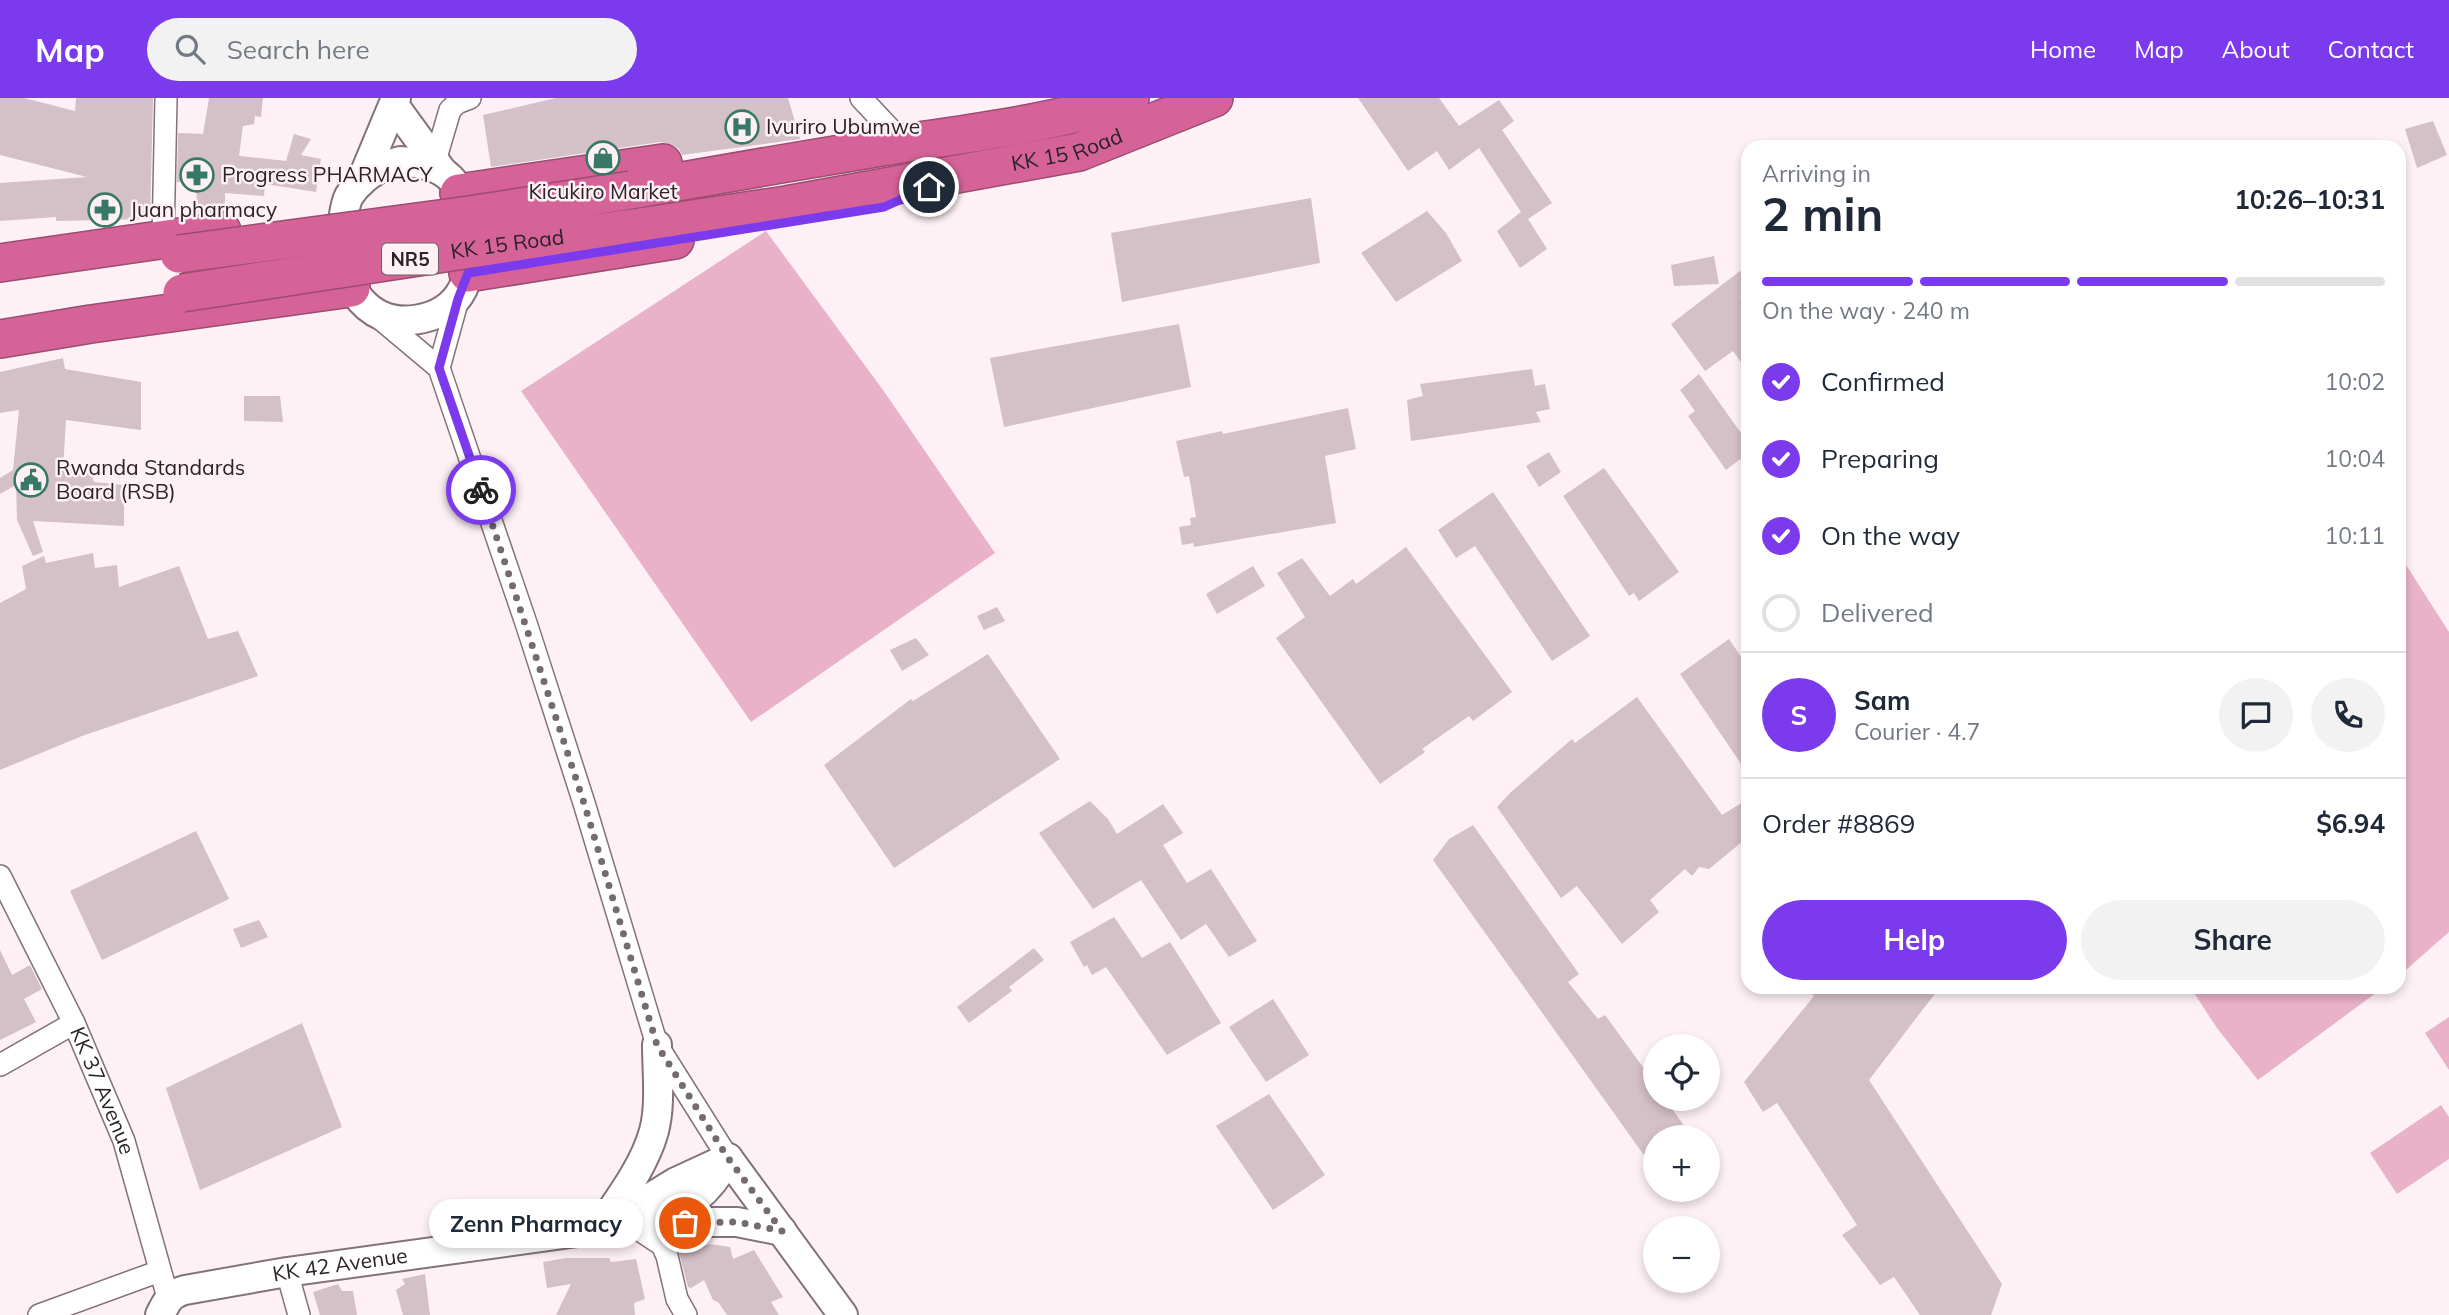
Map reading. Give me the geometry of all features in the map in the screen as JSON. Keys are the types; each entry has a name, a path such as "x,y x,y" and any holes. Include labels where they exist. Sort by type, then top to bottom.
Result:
{"highway":[{"name":"KK 15 Road","path":"0,280 171,247 468,215 631,190 1002,130 1090,111 1130,98"},
{"name":"KK 15 Road","path":"0,319 773,208 951,176 1079,152 1214,98"},
{"path":"445,175 821,140 904,144"},
{"path":"463,286 884,207 951,176"},
{"path":"0,263 171,247 344,215"},
{"path":"0,339 90,324 360,298"}],"main road":[{"path":"395,102 445,175 468,213 471,251 463,286 445,309 413,321 394,321 360,298 343,265 341,248 344,215 349,197 382,165 400,161 422,163 445,175"},
{"path":"361,183 395,102"},
{"path":"598,1230 644,1159 654,1130 658,1101 657,1045"},
{"path":"728,1158 844,1315"},
{"name":"KK 42 Avenue","path":"164,1307 175,1293 185,1290 287,1272 641,1224 680,1210 698,1199 716,1181 728,1158"},
{"name":"KK 42 Avenue","path":"598,1230 676,1182 728,1158"},
{"path":"641,1224 737,1222 782,1231"}],"street":[{"path":"166,98 171,247"},
{"path":"445,175 450,110 457,103 470,98"},
{"path":"861,98 904,144"},
{"path":"439,368 463,286"},
{"path":"360,298 439,368 580,790 657,1045 728,1158"},
{"name":"KK 37 Avenue","path":"0,876 74,1023 124,1141 160,1271 164,1307"},
{"path":"0,1065 74,1023"},
{"path":"641,1224 662,1245 677,1298 686,1315"},
{"path":"39,1315 160,1271"},
{"path":"287,1272 299,1315"}],"shaded area":[{"path":"766,231 883,390 995,553 751,722 521,391"},
{"path":"2406,565 2449,632 2449,932 2406,970"},
{"path":"2195,994 2375,994 2258,1080 2217,1028"},
{"path":"2449,1017 2449,1070 2425,1033"},
{"path":"2441,1105 2449,1117 2449,1159 2397,1194 2370,1153"}],"building":[{"path":"0,98 24,98 75,111 76,98 153,98 150,219 56,221 56,217 0,221 0,183 87,177 0,155"},
{"path":"209,98 263,98 261,117 255,116 254,124 243,126 239,156 286,161 294,134 311,139 301,155 321,159 316,192 265,184 264,196 225,193 225,211 197,213 196,182 177,182 178,133 203,134"},
{"path":"556,98 788,98 800,139 682,155 679,149 671,144 660,142 491,167 483,115"},
{"path":"1358,98 1439,98 1459,126 1499,100 1514,121 1502,130 1552,203 1528,219 1547,249 1520,268 1497,231 1521,212 1479,148 1449,170 1437,151 1408,171"},
{"path":"2433,121 2447,155 2417,168 2405,129"},
{"path":"1311,198 1320,263 1122,302 1111,233"},
{"path":"1427,211 1446,233 1462,261 1396,302 1361,253"},
{"path":"1714,256 1719,284 1674,286 1671,265"},
{"path":"1740,271 1741,362 1733,351 1705,371 1671,324"},
{"path":"1179,324 1191,387 1004,427 990,358"},
{"name":"Rwanda Standards Board (RSB)","path":"63,358 65,369 141,382 141,430 66,420 63,469 91,471 94,482 124,485 124,526 33,521 43,552 33,556 17,520 16,485 0,494 0,478 13,470 19,410 0,413 0,372"},
{"path":"1532,369 1535,386 1545,384 1550,409 1536,412 1541,422 1411,441 1407,400 1423,396 1420,384"},
{"path":"1699,374 1741,433 1741,458 1726,470 1688,416 1695,411 1680,390"},
{"path":"244,396 280,396 283,422 244,421"},
{"path":"1348,408 1356,449 1325,456 1336,523 1194,547 1193,543 1182,545 1179,527 1191,525 1190,518 1196,517 1189,476 1184,477 1176,441"},
{"path":"1549,452 1561,472 1539,487 1526,466"},
{"path":"1604,468 1679,572 1639,601 1634,593 1629,596 1563,496"},
{"path":"1493,492 1590,636 1552,661 1475,546 1456,558 1438,530"},
{"path":"1406,547 1512,692 1473,721 1469,716 1422,749 1425,752 1380,784 1276,638 1305,617 1277,573 1302,558 1330,596 1353,579 1356,584"},
{"path":"93,553 95,568 117,565 119,587 179,566 208,639 238,631 258,676 82,736 0,770 0,603 26,589 22,566 44,556 46,563"},
{"path":"1253,566 1265,586 1217,614 1206,594"},
{"path":"997,607 1005,621 984,630 977,616"},
{"path":"916,638 929,655 902,671 890,650"},
{"path":"1729,639 1741,657 1741,764 1680,674"},
{"path":"988,654 1060,759 894,868 824,765 911,699 913,701"},
{"path":"1637,697 1722,815 1741,803 1741,843 1709,869 1699,867 1692,876 1685,869 1650,900 1659,912 1622,944 1577,886 1561,898 1497,807 1572,739 1575,743"},
{"path":"1090,801 1108,819 1117,834 1163,804 1183,833 1163,845 1187,883 1211,869 1257,941 1229,957 1206,924 1181,940 1141,880 1093,909 1039,833"},
{"path":"1473,825 1579,974 1568,982 1598,1019 1605,1015 1643,1067 1643,1111 1674,1111 1684,1125 1643,1125 1643,1154 1433,860 1449,839"},
{"path":"196,831 229,899 102,960 70,891"},
{"path":"1114,917 1142,958 1170,942 1221,1023 1167,1055 1106,967 1092,975 1087,965 1084,967 1070,942"},
{"path":"259,920 268,937 241,948 233,929"},
{"path":"1034,948 1044,960 1009,987 1012,991 969,1023 957,1007"},
{"path":"0,950 12,975 30,965 42,989 24,999 36,1022 0,1040"},
{"path":"1812,994 1935,994 1869,1080 2002,1284 1991,1315 1920,1315 1894,1277 1880,1285 1842,1235 1857,1225 1777,1103 1763,1112 1744,1082 1814,996"},
{"path":"1273,999 1309,1055 1266,1082 1229,1027"},
{"path":"302,1023 342,1127 200,1190 166,1088"},
{"path":"1269,1094 1325,1175 1273,1210 1216,1126"},
{"path":"710,1244 730,1247 733,1259 754,1250 783,1297 771,1302 779,1315 727,1315 718,1302 713,1300 704,1280 691,1288 688,1287 678,1249 690,1246 694,1249"},
{"path":"566,1258 609,1258 611,1262 636,1259 645,1299 634,1303 635,1315 556,1315 571,1284 547,1288 543,1262"},
{"path":"425,1274 430,1315 403,1315 396,1290 405,1284 402,1279"},
{"path":"338,1284 342,1291 353,1291 357,1315 320,1315 313,1292"}],"way so far":[{"path":"481,490 584,803 657,1045 728,1158 782,1231 737,1222 685,1223"}],"place":[{"name":"Ivuriro Ubumwe","path":"742,127"},
{"name":"Kicukiro Market","path":"603,158"},
{"name":"Progress PHARMACY","path":"197,175"},
{"name":"Juan pharmacy","path":"105,210"},
{"name":"Rwanda Standards Board (RSB)","path":"31,480"},
{"name":"Zenn Pharmacy","path":"685,1223"}],"route":[{"path":"481,490 439,368 468,273 884,207 929,187"}]}
